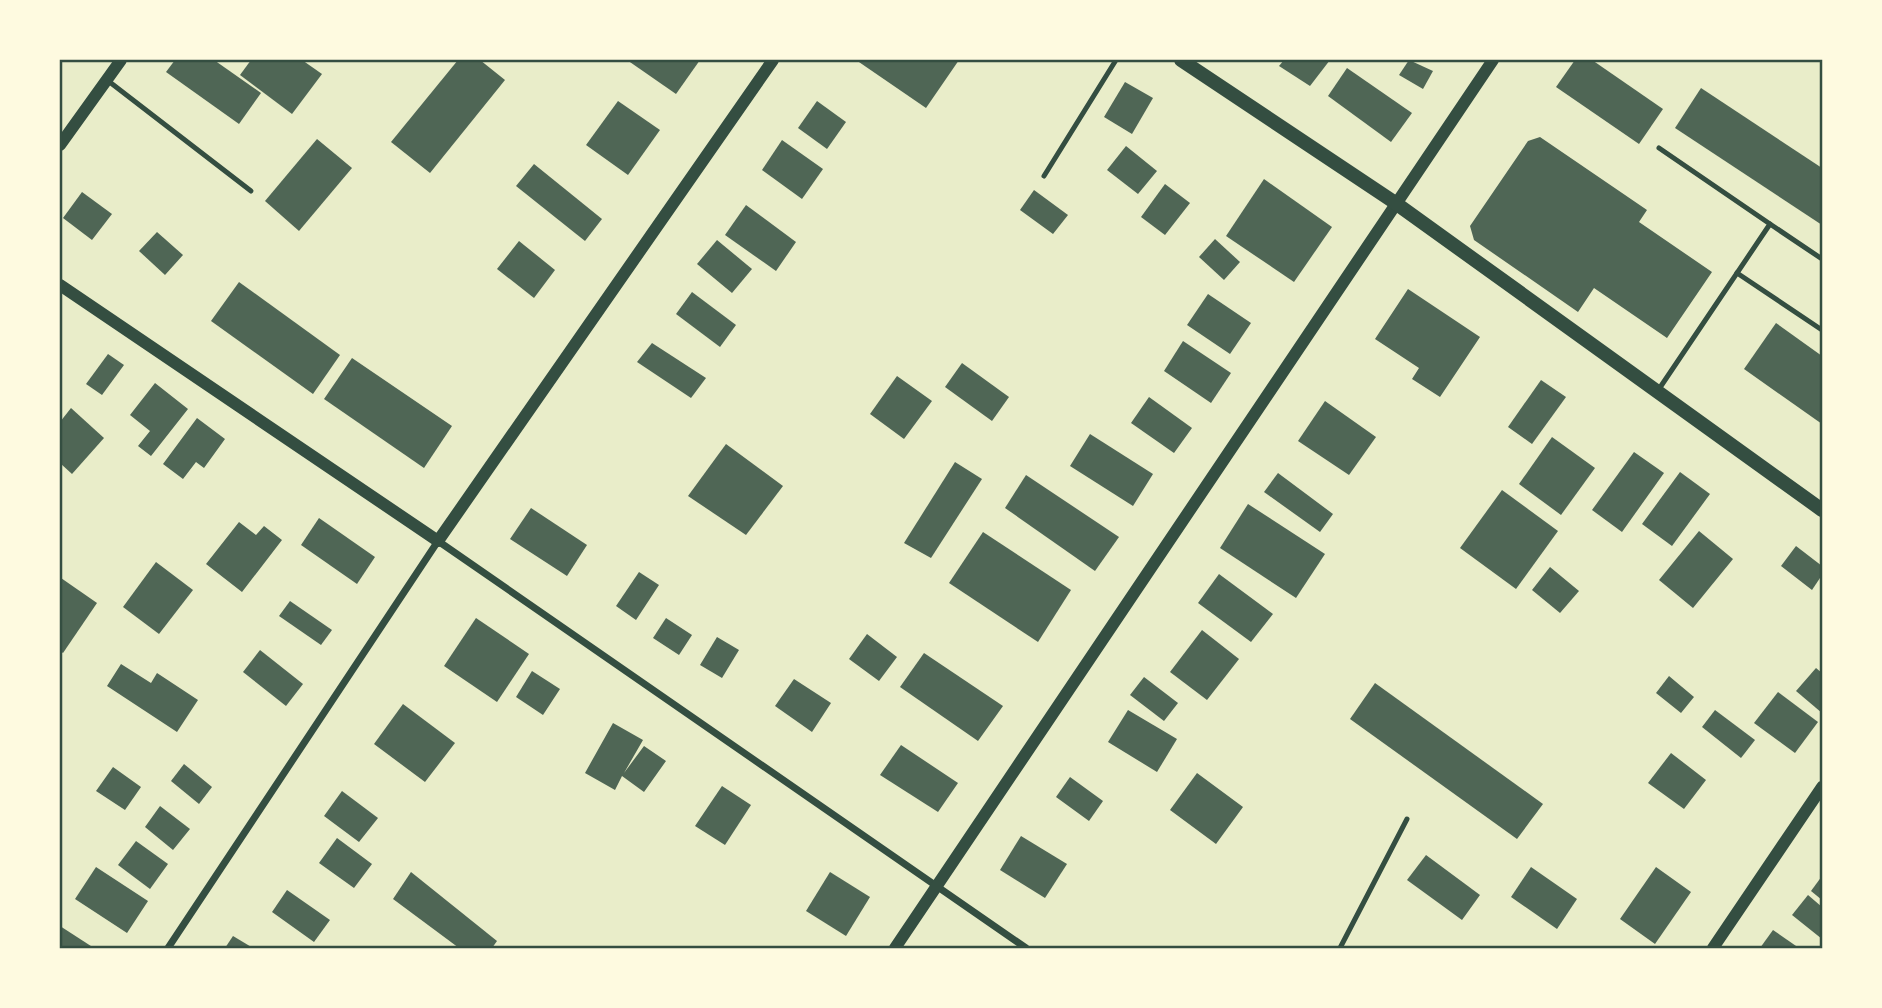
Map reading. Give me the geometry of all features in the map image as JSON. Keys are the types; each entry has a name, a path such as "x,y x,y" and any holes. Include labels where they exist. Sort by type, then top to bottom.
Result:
{"main road":[{"path":"1181,60 1394,202 1822,510"}],"street":[{"path":"60,145 121,60"},
{"path":"168,948 438,541 773,60"},
{"path":"895,948 939,887 1394,202 1493,60"},
{"path":"60,285 438,541 1026,948"},
{"path":"1713,948 1822,788"}],"lane":[{"path":"1044,176 1116,60"},
{"path":"107,80 251,191"},
{"path":"1659,148 1822,259"},
{"path":"1658,392 1770,224"},
{"path":"1738,273 1822,330"},
{"path":"1340,948 1407,818"}],"building":[{"path":"175,60 214,60 261,93 239,124 166,72"},
{"path":"251,60 302,60 322,74 292,114 240,75"},
{"path":"458,60 480,60 505,80 430,173 391,142"},
{"path":"627,60 700,60 676,94"},
{"path":"856,60 959,60 926,108"},
{"path":"1284,60 1330,60 1310,86 1279,66"},
{"path":"1409,60 1433,71 1423,89 1399,75"},
{"path":"1575,60 1592,60 1663,109 1639,144 1556,87"},
{"path":"1347,68 1412,113 1391,142 1328,96"},
{"path":"1125,82 1153,98 1132,134 1104,117"},
{"path":"1701,88 1822,168 1822,225 1675,128"},
{"path":"618,101 660,130 628,175 586,145"},
{"path":"817,101 846,122 827,149 798,128"},
{"path":"1540,137 1647,210 1639,222 1712,272 1667,338 1594,288 1578,312 1474,240 1470,226 1528,141"},
{"path":"317,139 352,168 299,231 265,201"},
{"path":"782,140 823,169 802,199 762,170"},
{"path":"1126,146 1157,171 1138,194 1107,170"},
{"path":"534,164 602,219 585,241 516,186"},
{"path":"1264,179 1332,227 1294,282 1226,236"},
{"path":"1165,184 1190,203 1165,235 1141,217"},
{"path":"1034,190 1068,215 1053,234 1020,210"},
{"path":"82,192 112,214 92,240 63,218"},
{"path":"746,205 796,242 776,271 725,235"},
{"path":"157,232 183,255 165,275 139,251"},
{"path":"1215,239 1240,262 1224,280 1199,257"},
{"path":"717,240 752,269 732,293 697,264"},
{"path":"519,241 555,270 534,298 497,269"},
{"path":"239,282 340,355 313,394 211,321"},
{"path":"1408,289 1480,337 1440,397 1412,379 1419,368 1375,339"},
{"path":"692,292 736,325 720,347 676,314"},
{"path":"1208,294 1251,323 1230,354 1187,325"},
{"path":"1776,323 1822,356 1822,424 1744,369"},
{"path":"1183,341 1231,373 1211,403 1164,371"},
{"path":"652,343 706,378 691,398 637,362"},
{"path":"108,354 124,365 102,395 86,384"},
{"path":"352,358 452,426 424,468 324,399"},
{"path":"962,363 1009,397 992,421 945,387"},
{"path":"897,376 932,401 904,439 870,414"},
{"path":"1541,380 1566,397 1532,444 1508,427"},
{"path":"155,383 188,409 151,456 138,446 150,431 130,415"},
{"path":"1149,397 1192,428 1174,453 1131,423"},
{"path":"1325,401 1376,437 1349,475 1298,441"},
{"path":"71,408 104,438 72,474 60,463 60,422"},
{"path":"197,418 225,439 204,468 196,462 183,479 163,464"},
{"path":"1090,434 1153,474 1133,506 1070,466"},
{"path":"1552,437 1595,468 1561,515 1519,484"},
{"path":"726,444 783,486 746,535 688,496"},
{"path":"1634,452 1664,473 1622,532 1592,510"},
{"path":"955,462 982,479 931,558 904,543"},
{"path":"1680,472 1710,494 1672,546 1642,524"},
{"path":"1278,473 1333,514 1320,532 1264,492"},
{"path":"1026,475 1119,537 1095,571 1005,508"},
{"path":"1502,490 1558,531 1516,589 1460,548"},
{"path":"1248,504 1325,554 1296,598 1220,548"},
{"path":"531,508 587,545 567,576 510,539"},
{"path":"319,518 375,557 357,584 301,545"},
{"path":"239,522 256,535 264,526 282,540 242,592 206,564"},
{"path":"1699,531 1733,559 1693,608 1659,580"},
{"path":"983,532 1071,590 1038,642 949,583"},
{"path":"1796,546 1822,566 1822,575 1812,590 1781,566"},
{"path":"156,562 193,590 159,634 123,607"},
{"path":"1550,567 1579,591 1560,613 1532,590"},
{"path":"639,572 659,585 636,620 616,606"},
{"path":"1219,574 1273,614 1251,642 1198,603"},
{"path":"61,578 97,603 63,653 60,651"},
{"path":"290,601 332,630 321,645 279,616"},
{"path":"476,618 529,654 497,702 444,666"},
{"path":"666,618 692,635 679,655 653,638"},
{"path":"1202,630 1239,659 1207,700 1170,672"},
{"path":"867,634 897,657 879,681 849,659"},
{"path":"717,637 739,650 722,678 700,665"},
{"path":"260,650 303,684 286,706 243,672"},
{"path":"924,653 1003,706 978,741 900,687"},
{"path":"121,664 151,683 157,673 198,700 177,732 107,686"},
{"path":"1816,668 1822,673 1822,713 1796,691"},
{"path":"532,671 560,689 543,715 516,697"},
{"path":"1669,676 1694,697 1681,713 1656,693"},
{"path":"1144,677 1178,703 1164,721 1130,695"},
{"path":"794,679 831,703 812,732 775,706"},
{"path":"1375,683 1543,804 1517,839 1350,719"},
{"path":"1778,692 1818,722 1795,753 1754,723"},
{"path":"403,704 455,743 425,782 374,744"},
{"path":"1128,710 1177,739 1157,772 1108,742"},
{"path":"1715,710 1755,740 1741,758 1702,727"},
{"path":"613,723 643,740 624,773 644,746 666,761 644,792 622,776 615,790 585,773"},
{"path":"901,745 958,783 938,812 880,775"},
{"path":"1671,753 1706,780 1684,809 1648,783"},
{"path":"184,764 212,787 199,804 171,781"},
{"path":"113,767 141,787 125,810 96,791"},
{"path":"1197,773 1243,807 1216,844 1170,810"},
{"path":"1070,777 1103,801 1089,821 1056,797"},
{"path":"722,786 751,805 725,845 695,826"},
{"path":"342,791 378,818 359,842 324,816"},
{"path":"160,806 190,829 173,850 145,827"},
{"path":"1021,836 1067,864 1045,898 1000,870"},
{"path":"337,838 372,864 354,888 319,863"},
{"path":"136,841 168,864 150,889 118,865"},
{"path":"1426,855 1480,895 1462,920 1407,880"},
{"path":"96,867 148,901 127,933 75,899"},
{"path":"1531,867 1577,899 1557,929 1511,897"},
{"path":"1656,867 1691,892 1655,944 1620,919"},
{"path":"411,872 497,941 492,948 459,948 393,899"},
{"path":"830,872 870,897 846,936 806,911"},
{"path":"1822,876 1822,900 1811,891"},
{"path":"287,890 330,920 314,942 272,912"},
{"path":"1808,895 1822,907 1822,939 1792,915"},
{"path":"60,926 94,948 60,948"},
{"path":"1773,930 1799,948 1760,948"},
{"path":"233,936 253,948 225,948"}]}
